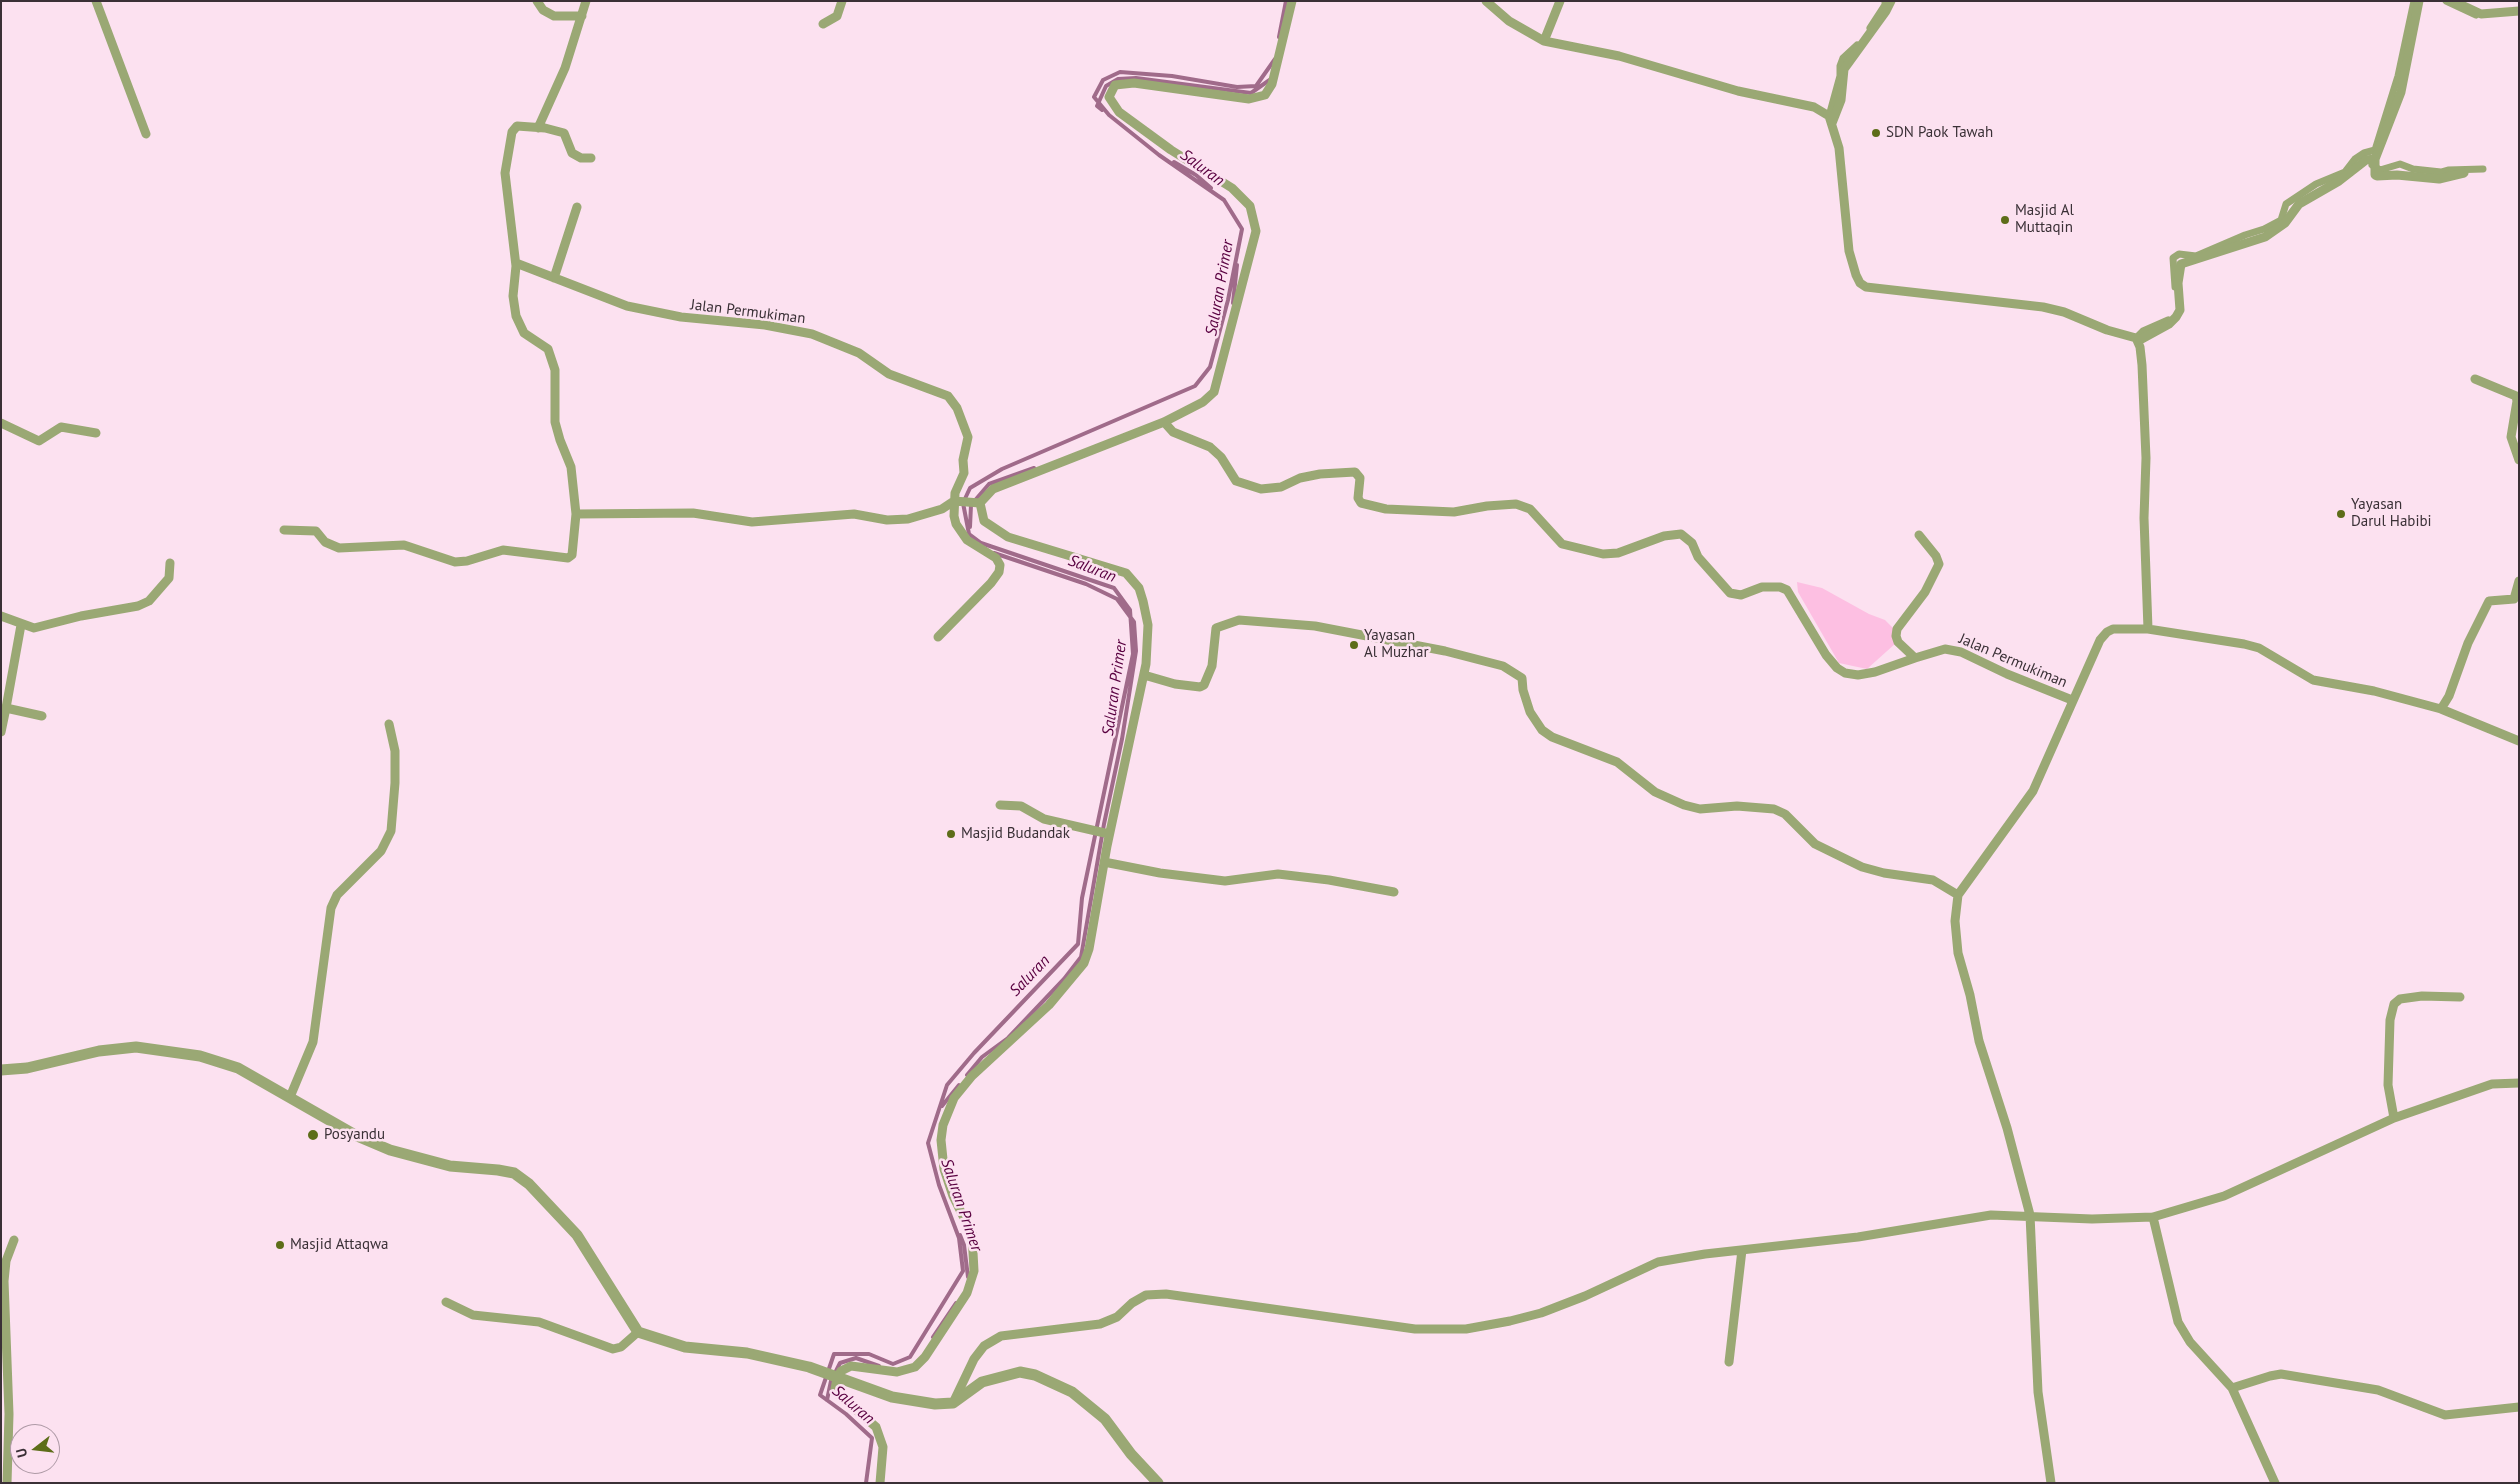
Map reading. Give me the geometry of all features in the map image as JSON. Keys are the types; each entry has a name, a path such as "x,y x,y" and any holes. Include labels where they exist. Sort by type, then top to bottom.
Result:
{"street":[{"path":"96,1 146,134"},
{"path":"537,1 543,10 554,16 582,16"},
{"path":"538,128 566,68 586,1"},
{"path":"823,24 837,16 842,1"},
{"path":"576,514 693,513 752,522 854,514 887,520 908,519 942,509 957,501 978,502 999,487 1164,422 1203,402 1214,392 1256,231 1250,206 1232,188 1171,150 1119,112 1110,100 1110,93 1114,86 1134,83 1249,99 1265,95 1272,84 1292,1"},
{"path":"1486,1 1509,21 1544,41 1619,56 1730,89 1814,107 1831,119"},
{"path":"1544,41 1560,1"},
{"path":"1885,1 1885,5 1875,17 1873,24 1854,49 1843,58 1831,119 1839,148 1848,252 1860,283 1876,290 2043,307 2064,312 2107,330 2137,339 2169,324 2176,317 2180,310 2178,283 2180,264 2265,237 2285,224 2299,204 2374,159 2401,92 2420,1"},
{"path":"1831,119 1841,100 1844,69 1886,11 1891,1"},
{"path":"2414,1 2398,76 2374,159 2377,176 2397,175 2439,179 2464,173"},
{"path":"2446,1 2468,13 2482,17 2519,16"},
{"path":"2454,1 2481,14 2519,11"},
{"path":"284,530 316,531 325,542 339,548 404,545 455,562 467,561 503,550 568,558 572,555 576,514 572,467 560,440 555,422 555,370 548,349 524,333 516,316 513,296 516,263 505,173 508,152 515,127 538,128 564,133 572,153 580,158 591,158"},
{"path":"2374,159 2380,170 2400,164 2441,172 2482,169"},
{"path":"554,278 577,207"},
{"name":"Jalan Permukiman","path":"516,263 626,306 681,317 765,325 812,334 859,353 889,374 916,386 948,396 957,408 968,437 963,460 964,473 957,486 954,516 961,532 975,546 996,558 1000,565 999,572 991,583 938,637"},
{"path":"2137,339 2142,365 2148,629"},
{"path":"2475,379 2516,396 2517,401 2511,436 2519,460"},
{"name":"Jalan Permukiman","path":"1164,422 1173,432 1210,447 1221,457 1236,481 1261,489 1281,487 1300,478 1320,474 1354,472 1360,478 1358,498 1361,503 1386,508 1454,512 1487,506 1516,504 1530,509 1562,544 1603,554 1618,553 1664,536 1681,534 1692,543 1698,557 1730,593 1741,595 1762,588 1780,587 1787,590 1826,655 1837,668 1845,672 1858,675 1875,672 1915,658 1952,649 2048,692 2072,700"},
{"path":"1,423 39,441 61,427 96,433"},
{"path":"880,1483 883,1447 876,1427 838,1395 835,1377 841,1371 851,1366 897,1372 915,1367 935,1343 967,1293 974,1271 972,1234 953,1196 944,1169 941,1140 945,1118 954,1098 972,1076 1049,1005 1084,963 1089,949 1107,833 1144,675 1148,625 1139,588 1126,573 1008,537 996,531 984,521 978,502"},
{"path":"1915,658 1898,642 1896,632 1925,592 1939,564 1919,535"},
{"path":"1,616 34,628 44,628 81,616 138,606 150,601 164,584 171,572 170,563"},
{"path":"2441,709 2452,688 2468,643 2489,602 2514,599 2519,581"},
{"path":"1144,675 1175,684 1200,687 1204,685 1212,666 1218,626 1239,620 1315,626 1444,651 1503,666 1522,678 1523,690 1530,712 1542,730 1552,737 1617,762 1655,792 1684,805 1700,809 1737,806 1774,810 1785,814 1815,844 1862,867 1884,873 1933,880 1958,895"},
{"path":"1,732 21,624"},
{"path":"2051,1483 2038,1392 2030,1215 2008,1128 1979,1041 1970,995 1958,953 1954,921 1958,895 2033,791 2100,640 2107,632 2114,629 2148,629 2244,644 2260,648 2312,680 2374,691 2441,709 2519,741"},
{"path":"6,708 42,716"},
{"path":"290,1097 313,1042 332,908 337,895 381,851 391,831 395,784 395,751 389,724"},
{"path":"1000,805 1021,806 1044,819 1107,833"},
{"path":"1104,862 1160,873 1225,881 1278,874 1330,880 1394,892"},
{"path":"2394,1118 2388,1085 2390,1020 2394,1004 2400,999 2422,996 2460,997"},
{"path":"1,1070 27,1068 91,1053 136,1047 200,1056 238,1068 357,1136 390,1150 450,1166 514,1173 529,1184 577,1235 638,1332 685,1347 746,1354 809,1367 892,1397 935,1404 953,1403 982,1382 1020,1372 1035,1375 1072,1392 1105,1419 1131,1454 1158,1483"},
{"path":"953,1403 979,1352 984,1346 1001,1336 1100,1324 1118,1317 1132,1303 1146,1295 1166,1294 1415,1329 1466,1329 1510,1321 1541,1312 1585,1296 1658,1262 1705,1254 1858,1237 1991,1215 2030,1215 2092,1219 2154,1218 2224,1196 2394,1118 2492,1084 2519,1083"},
{"path":"2154,1218 2178,1322 2190,1342 2232,1388 2274,1483"},
{"path":"7,1483 9,1414 4,1281 6,1261 14,1240"},
{"path":"1729,1362 1742,1250"},
{"path":"446,1302 473,1315 539,1322 612,1350 621,1347 638,1332"},
{"path":"2232,1388 2281,1374 2378,1390 2446,1415 2519,1407"}],"shaded area":[{"path":"1797,582 1822,588 1869,614 1885,620 1899,634 1896,643 1867,669 1839,663 1798,592"}],"waterway":[{"name":"Saluran","path":"1279,37 1286,1"},
{"name":"Saluran","path":"866,1483 872,1438 846,1414 820,1395 834,1354 869,1354 893,1364 910,1357 963,1271 959,1238 939,1185 928,1143 947,1085 974,1053 1078,944 1082,898 1133,654 1130,610 1114,588 981,543 969,534 963,503 970,488 1002,469 1195,386 1210,367 1228,300 1242,229 1224,200 1159,155 1109,115 1094,97 1103,80 1120,72 1172,76 1237,87 1256,86 1275,59"},
{"name":"Saluran Primer","path":"1102,110 1097,106 1106,86 1118,79 1136,78 1251,93 1271,79"},
{"name":"Saluran Primer","path":"1174,162 1196,175 1211,188"},
{"name":"Saluran","path":"1233,303 1237,265"},
{"name":"Saluran Primer","path":"970,527 971,505 989,484 1034,468"},
{"name":"Saluran Primer","path":"967,1075 982,1057 1008,1038 1064,979 1081,957 1104,824 1122,739 1136,651 1134,622 1117,599 1086,584 994,553"},
{"name":"Saluran Primer","path":"942,1106 959,1085"},
{"name":"Saluran Primer","path":"960,1235 964,1245 968,1277"},
{"name":"Saluran Primer","path":"933,1337 956,1303"},
{"name":"Saluran Primer","path":"827,1400 831,1381 840,1363 856,1358 879,1366"}],"place":[{"name":"SDN Paok Tawah","path":"1876,133"},
{"name":"Masjid Al Muttaqin","path":"2005,220"},
{"name":"Yayasan Darul Habibi","path":"2341,514"},
{"name":"Yayasan Al Muzhar","path":"1354,645"},
{"name":"Masjid Budandak","path":"951,834"},
{"name":"Posyandu","path":"313,1135"},
{"name":"Masjid Attaqwa","path":"280,1245"}]}
